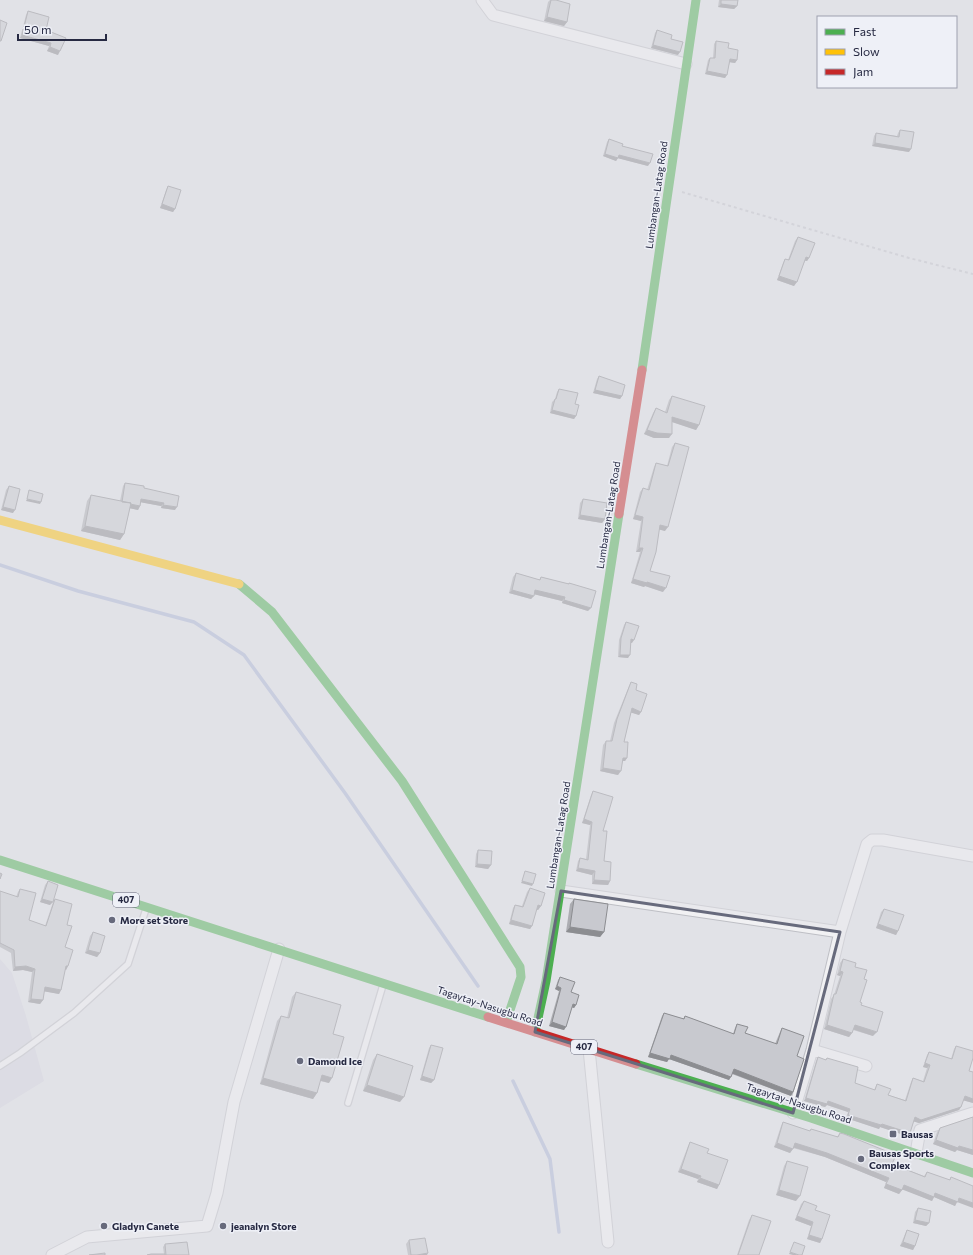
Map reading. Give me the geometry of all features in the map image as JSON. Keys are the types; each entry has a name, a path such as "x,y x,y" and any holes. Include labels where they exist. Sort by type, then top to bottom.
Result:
{"street":[{"path":"482,0 493,15 686,64"},
{"name":"Lumbangan-Latag Road","path":"535,1032 546,981 561,891 645,348 696,0"},
{"path":"0,520 238,584 272,612 402,781 520,967 521,977 506,1022"},
{"path":"793,1112 812,1050 840,932 867,844 872,840 883,840 973,856"},
{"name":"Tagaytay-Nasugbu Road","path":"0,860 588,1049 793,1112 973,1173"},
{"path":"561,891 840,932"},
{"path":"52,1255 86,1237 207,1226 217,1193 234,1102 279,949"},
{"path":"588,1049 608,1242"},
{"path":"812,1050 866,1066"},
{"path":"916,1153 920,1130 973,1113"}],"lane":[{"path":"0,1066 74,1013 128,964 147,906"},
{"path":"348,1103 384,983"}],"path":[{"path":"668,188 909,258 973,274"}],"highlighted area":[{"path":"561,891 840,932 793,1113 535,1032"}],"shaded area":[{"path":"0,959 12,973 26,1016 44,1081 0,1108"}],"building":[{"path":"551,0 570,4 567,22 547,17"},
{"path":"721,0 738,0 737,6 721,4"},
{"path":"28,11 49,17 46,30 66,38 60,51 50,47 51,43 22,35"},
{"path":"0,20 7,23 1,41 0,41"},
{"path":"657,30 672,35 671,39 683,42 680,52 653,45"},
{"path":"716,41 729,43 728,48 738,50 737,60 730,59 727,75 707,71 710,58 715,58"},
{"path":"900,130 914,132 911,149 875,143 876,133 899,137"},
{"path":"609,139 623,144 622,146 653,154 650,163 619,155 618,158 605,154"},
{"path":"168,186 181,190 175,209 162,204"},
{"path":"798,237 815,243 809,258 806,257 797,282 779,276 785,259 789,260"},
{"path":"599,376 625,385 622,396 595,390"},
{"path":"559,389 578,393 575,404 579,405 576,416 552,410"},
{"path":"672,396 705,406 699,425 672,417 672,434 657,433 647,430 656,408 667,413"},
{"path":"675,443 689,447 668,527 660,525 656,552 650,571 670,576 666,588 633,579 643,548 639,548 643,517 635,515 643,488 649,490 656,463 668,466"},
{"path":"125,483 144,486 144,488 179,496 177,507 141,499 140,506 122,502"},
{"path":"9,486 20,489 15,510 3,507"},
{"path":"29,490 43,494 41,502 27,499"},
{"path":"91,495 131,503 124,534 85,526"},
{"path":"583,499 607,503 605,519 580,515"},
{"path":"516,573 540,580 541,577 569,583 596,591 591,608 564,600 565,597 535,590 534,596 512,590"},
{"path":"626,622 639,626 634,640 631,639 630,655 620,655 621,638"},
{"path":"631,682 637,684 636,690 647,694 641,712 632,708 624,742 628,742 627,758 623,758 621,771 603,768 606,741 612,741 617,719"},
{"path":"593,791 613,797 603,831 607,831 604,861 611,862 610,881 594,880 595,871 578,868 580,858 588,860 592,822 584,819"},
{"path":"478,850 492,851 491,865 477,864"},
{"path":"525,871 536,874 533,884 522,881"},
{"path":"48,881 58,885 53,902 42,899"},
{"path":"530,888 545,893 541,906 538,905 532,926 511,920 515,905 523,907"},
{"path":"20,889 36,893 29,920 46,926 55,899 72,904 67,925 72,926 65,947 73,950 68,966 66,966 61,990 45,987 43,1000 31,999 35,969 26,966 15,967 14,950 0,943 0,891 18,897"},
{"path":"574,899 608,904 604,932 570,927"},
{"path":"884,909 904,915 898,931 878,924"},
{"path":"93,932 105,936 100,953 88,950"},
{"path":"843,959 856,963 855,967 867,970 864,979 867,980 860,1002 862,1003 861,1005 883,1012 877,1032 855,1025 852,1033 827,1025 834,994 836,994 843,972 840,971"},
{"path":"560,977 575,982 571,992 579,995 576,1005 573,1004 566,1027 552,1022 561,988 557,986"},
{"name":"Damond Ice","path":"296,992 341,1005 333,1034 344,1037 332,1078 322,1075 317,1093 263,1078 281,1016 289,1018"},
{"path":"664,1013 684,1019 685,1016 734,1034 737,1024 748,1027 745,1033 777,1044 782,1028 804,1036 797,1056 804,1059 793,1092 734,1069 731,1077 671,1055 670,1059 650,1053"},
{"path":"431,1045 443,1048 434,1080 422,1076"},
{"path":"956,1046 973,1051 973,1058 969,1071 973,1072 973,1099 965,1096 961,1107 921,1120 915,1117 910,1133 848,1115 850,1109 828,1101 827,1104 806,1098 818,1057 826,1060 827,1058 858,1067 855,1083 875,1090 877,1084 891,1089 888,1095 906,1101 913,1078 924,1082 930,1065 925,1063 929,1052 952,1059"},
{"name":"Damond Ice","path":"377,1054 413,1066 404,1097 367,1085"},
{"path":"973,1117 973,1150 959,1146 958,1148 936,1140 940,1128"},
{"path":"783,1122 810,1131 811,1129 838,1137 840,1133 844,1134 896,1155 892,1164 925,1177 927,1172 950,1180 951,1177 973,1186 973,1203 959,1198 958,1202 935,1193 934,1197 904,1185 902,1190 886,1184 889,1178 827,1153 795,1143 793,1149 777,1143"},
{"path":"690,1142 709,1149 707,1153 728,1160 719,1185 700,1178 701,1176 681,1169"},
{"path":"787,1161 808,1167 800,1196 779,1190"},
{"path":"804,1201 817,1206 815,1210 830,1215 822,1239 809,1235 813,1222 797,1216"},
{"path":"918,1208 931,1211 929,1223 915,1220"},
{"path":"752,1215 771,1221 759,1255 738,1255"},
{"path":"907,1230 919,1234 915,1246 903,1242"},
{"path":"425,1238 428,1253 411,1255 409,1240"},
{"path":"187,1242 189,1255 166,1255 165,1244"},
{"path":"794,1242 805,1246 802,1255 790,1252"},
{"path":"105,1253 105,1255 89,1255"},
{"path":"165,1254 165,1255 147,1255"}],"waterway":[{"path":"0,565 78,591 194,622 244,655 345,793 478,986"},
{"path":"513,1081 550,1159 559,1232"}],"traffic: fast":[{"path":"642,370 696,0"},
{"path":"535,1032 546,981 619,514"},
{"path":"239,584 272,612 402,781 520,967 521,977 506,1022"},
{"path":"0,860 488,1017"},
{"path":"636,1064 811,1118 973,1173"}],"traffic: slow":[{"path":"0,520 239,584"}],"traffic: jam":[{"path":"619,514 642,370"},
{"path":"488,1017 636,1064"}],"place":[{"name":"More set Store","path":"112,920"},
{"name":"Damond Ice","path":"300,1061"},
{"name":"Bausas","path":"893,1134"},
{"name":"Bausas Sports Complex","path":"861,1159"},
{"name":"Gladyn Canete","path":"104,1226"},
{"name":"jeanalyn Store","path":"223,1226"}]}
